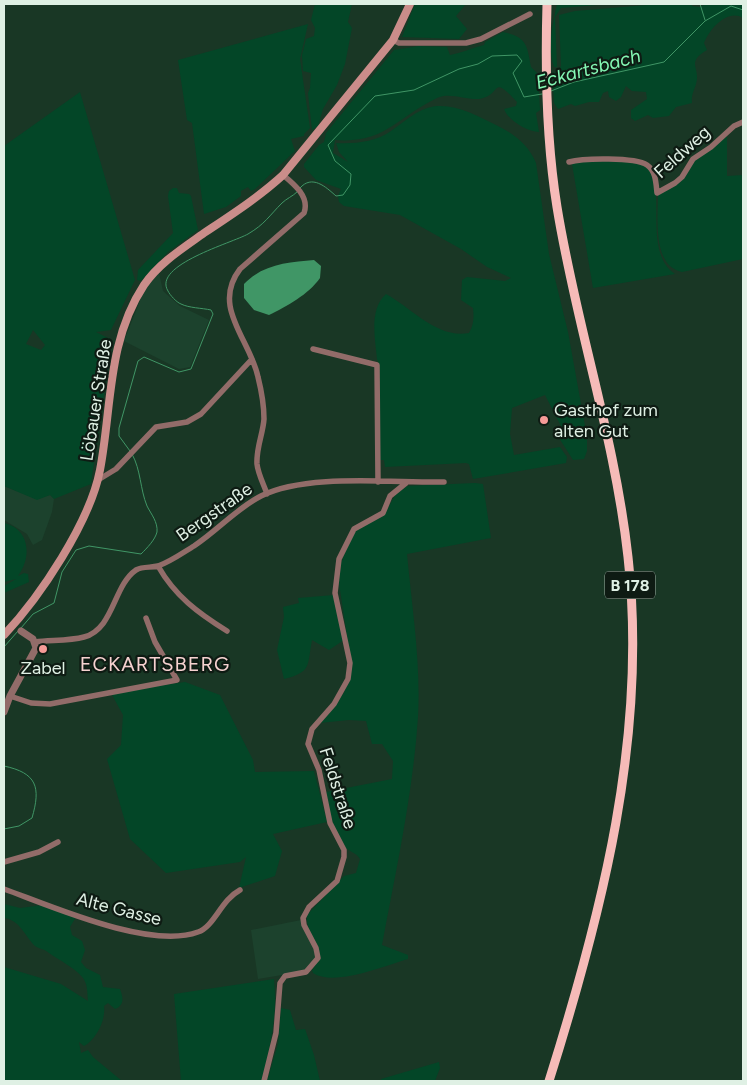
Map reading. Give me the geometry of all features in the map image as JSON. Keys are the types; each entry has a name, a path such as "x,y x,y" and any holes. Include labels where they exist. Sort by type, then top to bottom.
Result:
{"highway":[{"name":"B 178","path":"546,4 546,112 553,181 566,258 608,436 622,508 629,560 633,647 627,744 609,857 585,960 549,1081"}],"main road":[{"name":"Löbauer Straße","path":"4,635 17,628 53,572 86,511 98,480 115,356 127,319 145,284 172,256 267,190 284,175 391,41 410,4"}],"street":[{"path":"391,41 399,43 466,43 481,39 530,14"},
{"name":"Feldweg","path":"569,162 627,160 639,162 648,166 655,178 657,194 682,177 693,159 712,147 734,126 743,122"},
{"path":"267,494 257,466 258,443 264,419 258,375 228,303 232,282 240,269 304,213 306,206 302,194 296,185 284,175"},
{"path":"313,349 377,365 378,482"},
{"path":"98,480 109,474 129,457 144,437 156,427 187,422 201,414 252,360"},
{"path":"386,482 390,496"},
{"name":"Bergstraße","path":"35,642 90,635 101,626 127,578 137,569 158,566 195,545 238,510 267,494 298,483 444,482"},
{"name":"Feldstraße","path":"264,1081 275,1040 280,983 285,976 306,972 318,958 316,948 304,925 305,913 322,893 337,881 344,863 344,850 330,823 319,770 308,744 312,729 334,704 348,679 350,663 335,593 339,559 354,529 383,513 390,496 406,483"},
{"path":"158,566 166,581 196,611 226,631"},
{"path":"10,696 31,703 50,704 176,680 155,642 146,618"},
{"path":"4,712 10,696 35,652 35,642 17,628"},
{"path":"4,862 38,852 58,842"},
{"name":"Alte Gasse","path":"4,889 112,927 160,937 197,933 206,928 228,896 240,890"}],"shaded area":[{"path":"315,4 352,4 348,22 352,28 345,64 337,85 323,109 318,126 312,130 308,93 311,73 303,71 302,55 306,39 314,36 315,28 311,20"},
{"path":"415,4 466,4 456,16 467,29 459,39 402,37"},
{"path":"557,4 609,4 561,8 555,17 557,67 554,67 551,43 552,27"},
{"path":"659,4 692,4 692,6 700,7 705,4 743,4 743,18 731,16 725,18 706,37 704,43 707,50 700,54 695,62 697,78 692,95 692,103 676,107 669,116 653,118 648,115 635,121 631,118 631,110 647,99 646,92 632,91 626,86 621,97 616,101 609,97 608,91 603,93 599,102 589,102 575,106 571,104 558,109 554,103 552,73 557,72 561,66 559,15 575,11"},
{"path":"308,24 300,59 310,128 304,136 291,139 295,151 255,189 251,191 248,187 241,191 241,196 226,207 204,214 192,123 187,120 178,60"},
{"path":"503,32 517,36 525,43 531,67 538,74 540,110 536,113 539,132 524,128 509,117 504,109 516,106 517,102 509,93 499,87 486,97 479,99 442,96 423,105 390,128 379,133 366,138 335,140 333,153 348,162 339,152 336,143 358,143 378,138 419,112 438,106 453,107 475,115 502,128 525,145 536,163 549,254 568,332 587,437 587,451 584,459 573,460 559,438 563,430 545,395 512,408 510,434 514,455 560,447 567,457 566,463 473,479 469,464 466,463 385,467 384,460 379,460 379,364 374,333 375,316 381,300 386,294 436,327 457,334 469,333 473,321 473,308 461,300 462,280 467,277 505,281 511,278 487,267 461,249 400,215 344,206 339,202 338,196 341,189 316,180 304,167 304,164 319,145 324,142 326,133 394,50 419,46 447,47 450,55 484,45 485,42"},
{"path":"80,92 135,280 111,330 96,332 112,340 91,484 54,499 50,495 37,500 4,486 4,146","holes":["33,330 45,345 41,350 26,344"]},
{"path":"727,134 727,176 743,175 743,259 682,272 672,268 661,251 658,227 658,194 675,185 692,162"},
{"path":"610,161 636,163 643,165 651,173 655,185 659,249 665,263 675,274 593,288 572,164 574,162"},
{"path":"177,188 179,193 191,196 198,230 168,252 141,281 137,280 138,270 173,233 168,196 169,191"},
{"path":"314,260 321,266 320,278 304,295 283,308 269,315 254,310 244,298 244,284 259,272 286,263"},
{"path":"159,273 163,291 180,306 209,320 190,367 179,369 124,341 145,288"},
{"path":"483,484 491,538 407,554 417,656 418,717 408,803 382,945 408,955 408,959 346,977 322,977 313,973 312,970 317,961 319,948 307,924 307,915 344,876 356,873 360,859 346,848 340,840 332,820 326,792 392,779 393,761 382,744 372,744 366,721 349,720 319,723 344,693 352,669 339,583 341,563 354,531 385,514 395,495 407,486"},
{"path":"4,486 37,499 50,495 54,499 52,512 42,540 33,545 27,534 4,520"},
{"path":"4,523 13,526 24,537 27,552 18,576 24,573 28,574 29,582 4,593 4,586 16,579 4,582"},
{"path":"334,595 344,640 329,650 312,640 307,667 299,674 284,679 277,650 284,617 283,607 299,603 298,598"},
{"path":"185,682 220,695 253,760 255,772 314,771 327,822 273,834 282,851 275,876 239,888 246,857 240,862 166,873 130,839 107,759 121,745 123,715 111,693"},
{"path":"4,904 20,908 43,905 76,917 70,927 72,935 82,941 85,950 81,962 86,968 100,975 103,987 120,989 122,998 122,1003 115,1009 108,1003 104,1006 104,1017 97,1034 84,1046 79,1042 81,1053 88,1050 93,1057 122,1081 4,1081 4,967 61,984 88,1001 87,986 83,978 67,964 35,946 18,925 4,918"},
{"path":"301,920 315,949 317,958 306,971 258,979 251,930"},
{"path":"274,979 274,1018 262,1081 181,1081 174,994"},
{"path":"281,1008 290,1010 296,1030 305,1029 320,1081 267,1081 278,1044"},
{"path":"439,1062 440,1068 435,1081 381,1081 381,1079"}],"waterway":[{"path":"700,4 705,20"},
{"name":"Eckartsbach","path":"551,91 574,82 664,62 705,21 731,6 743,10"},
{"name":"Eckartsbach","path":"300,188 309,182 314,182 319,183 336,196 343,195 350,185 351,174 335,161 328,145 375,96 414,90 459,69 478,64 492,56 517,55 522,61 513,73 524,97 542,94"},
{"name":"Eckartsbach","path":"130,451 119,436 119,428 138,361 144,357 179,372 191,369 213,314 211,310 179,303 168,291 166,281 172,272 182,264 254,230 297,192"},
{"name":"Eckartsbach","path":"21,628 33,614 54,603 62,572 76,550 89,546 141,554 153,541 157,532 156,525 147,506 132,454"},
{"name":"Eckartsbach","path":"4,647 18,631"},
{"name":"Eckartsbach","path":"4,766 15,769 30,777 36,790 32,818 19,826 4,829"}],"place":[{"name":"Gasthof zum alten Gut","path":"544,420"},
{"name":"Zabel","path":"43,649"}],"district":[{"name":"ECKARTSBERG","path":"155,664"}]}
